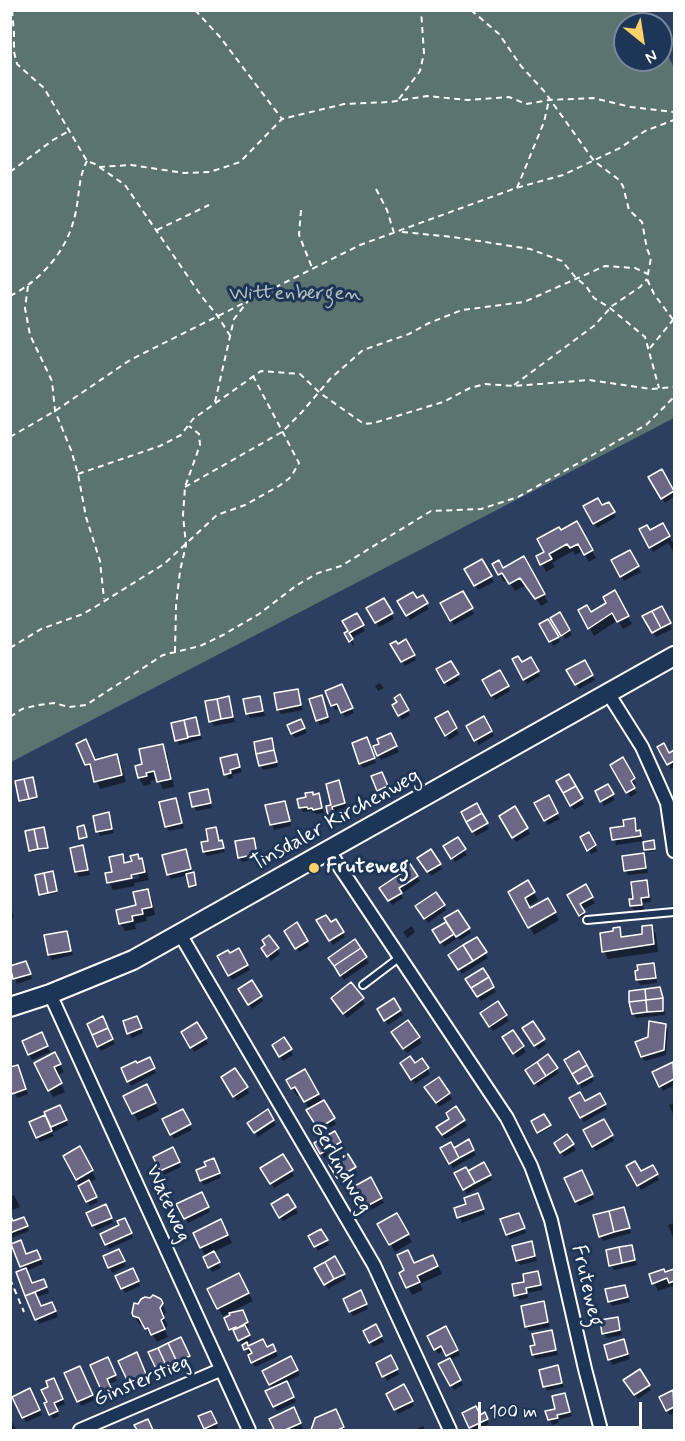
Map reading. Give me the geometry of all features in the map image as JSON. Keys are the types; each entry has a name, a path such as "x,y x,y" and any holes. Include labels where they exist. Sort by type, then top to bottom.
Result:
{"street":[{"name":"Tinsdaler Kirchenweg","path":"10,1006 50,994 133,960 675,656"},
{"path":"608,693 642,747 667,803 675,851"},
{"name":"Fruteweg","path":"329,851 507,1118 531,1166 551,1220 601,1431"},
{"name":"Gerlindweg","path":"180,934 374,1265 450,1431"},
{"name":"Wateweg","path":"50,994 249,1431"},
{"name":"Ginsterstieg","path":"80,1431 220,1370"}],"lane":[{"path":"587,920 675,912"},
{"path":"363,985 401,956"}],"path":[{"path":"12,10 16,64 44,88 87,161 125,185 231,337"},
{"path":"195,10 220,37 282,119"},
{"path":"399,100 420,71 424,54 421,10"},
{"path":"471,10 499,34 594,161 618,179 623,186 629,210 642,222 645,243 652,264 647,279 640,287 610,308 595,324 514,386"},
{"path":"99,167 131,165 184,173 224,169 240,162 282,119 344,104 390,102 439,96 468,100 509,97 526,104 549,100 593,98 631,107 675,112"},
{"path":"516,188 544,122 549,100"},
{"path":"10,437 55,411 130,360 360,245 516,188 562,175 620,148 645,131 675,120"},
{"path":"10,172 70,130"},
{"path":"10,296 40,276 63,246 75,218 78,189 87,161"},
{"path":"376,189 387,210 394,233"},
{"path":"157,230 209,205"},
{"path":"302,210 298,235 313,270"},
{"path":"399,231 530,249 562,261 594,298 645,337 650,348 658,388"},
{"path":"185,487 282,432 320,393 330,379 363,350 409,334 462,310 524,302 605,266 635,268 648,274"},
{"path":"647,279 654,294 674,320 650,348"},
{"path":"28,286 25,308 30,335 52,381 55,411 78,474 86,518 100,561 104,600"},
{"path":"215,402 234,319 248,300"},
{"path":"78,474 182,435 193,419 215,402 253,376 266,371 300,374 320,393 364,424 443,402 470,388 485,384 514,386 589,380 635,387 675,387"},
{"path":"10,648 41,628 89,611 164,564 217,515 245,505 291,477 299,463 253,376"},
{"path":"10,717 38,705 54,703 69,707 86,705 163,655 200,646 224,635 259,614 297,585 318,573 341,566 431,511 481,509 518,497 638,430 661,413 675,398"},
{"path":"175,652 176,606 186,545 183,515 185,487 200,445 199,434 189,425"},
{"path":"10,1279 24,1312"}],"green space":[{"name":"Wittenbergen","path":"11,10 646,11 613,12 613,72 673,72 673,66 674,68 674,418 11,762"}],"building":[{"path":"662,469 674,491 661,499 648,477"},
{"path":"598,498 602,505 609,502 615,512 593,524 583,506"},
{"path":"577,521 593,550 584,555 578,544 570,548 567,544 549,554 552,559 540,565 536,556 544,552 537,539 559,527 561,530"},
{"path":"663,523 670,536 649,548 639,529 647,525 650,530"},
{"path":"630,550 639,566 620,577 611,560"},
{"path":"524,556 545,594 535,599 520,578 509,584 502,573 498,575 492,564 499,560 503,568"},
{"path":"482,559 492,576 474,586 464,569"},
{"path":"615,590 629,616 617,622 612,613 588,629 578,610 587,605 591,612 606,603 603,597"},
{"path":"463,591 473,608 450,621 440,603"},
{"path":"413,592 417,598 423,595 428,603 406,616 397,601"},
{"path":"384,598 393,613 375,623 366,608"},
{"path":"662,606 671,623 661,628 652,611"},
{"path":"652,611 661,628 652,633 642,616"},
{"path":"560,612 570,630 561,636 550,618"},
{"path":"357,613 364,625 349,633 353,639 349,642 344,633 348,631 342,621"},
{"path":"548,619 559,637 549,642 539,624"},
{"path":"406,639 415,655 401,662 390,644 396,641 398,644"},
{"path":"518,656 522,662 531,657 539,671 523,680 512,659"},
{"path":"585,660 593,675 575,685 566,670"},
{"path":"451,661 459,674 444,683 436,669"},
{"path":"500,670 509,686 491,696 482,680"},
{"path":"342,684 353,708 341,713 337,704 331,706 325,691"},
{"path":"298,689 301,705 277,710 274,693"},
{"path":"400,694 409,710 398,716 392,705 397,702 394,698"},
{"path":"322,695 328,717 316,721 309,699"},
{"path":"229,696 233,717 221,719 217,699"},
{"path":"260,696 263,711 246,714 243,699"},
{"path":"217,699 221,719 209,722 205,701"},
{"path":"448,711 457,728 445,736 435,718"},
{"path":"484,716 492,731 474,741 466,726"},
{"path":"196,717 200,735 188,737 184,720"},
{"path":"301,719 305,728 291,734 287,725"},
{"path":"184,720 188,738 175,741 171,723"},
{"path":"391,733 397,746 377,756 373,746 379,744 377,739"},
{"path":"367,737 375,758 359,764 352,743"},
{"path":"272,738 274,750 256,754 254,742"},
{"path":"86,739 95,760 117,754 122,775 94,782 90,764 85,765 76,744"},
{"path":"664,743 669,753 674,750 674,761 667,765 657,747"},
{"path":"163,744 171,779 157,782 154,771 138,778 135,766 142,764 139,749"},
{"path":"274,750 277,762 259,766 256,754"},
{"path":"237,754 240,767 224,775 220,758"},
{"path":"623,757 635,778 631,781 635,788 626,793 610,765"},
{"path":"382,772 388,786 377,791 371,776"},
{"path":"569,774 576,786 563,793 556,781"},
{"path":"33,777 37,797 29,799 24,779"},
{"path":"24,779 29,799 19,801 15,781"},
{"path":"339,780 345,803 332,807 334,815 328,816 326,806 331,805 326,784"},
{"path":"608,784 614,794 600,802 595,791"},
{"path":"576,786 583,798 570,806 563,793"},
{"path":"208,789 211,803 192,807 189,793"},
{"path":"313,792 313,795 319,793 322,808 313,810 307,807 299,808 297,799 306,797 305,793"},
{"path":"549,795 558,813 544,821 534,803"},
{"path":"176,798 182,823 165,827 159,802"},
{"path":"285,801 290,821 270,825 265,805"},
{"path":"477,803 482,813 466,822 461,812"},
{"path":"515,806 528,828 512,838 499,816"},
{"path":"109,812 112,829 96,832 93,816"},
{"path":"482,813 488,823 472,832 466,822"},
{"path":"635,818 636,831 640,830 641,836 612,840 610,828 624,826 623,820"},
{"path":"84,825 87,837 79,839 77,827"},
{"path":"44,827 48,848 38,849 34,829"},
{"path":"216,827 219,841 222,840 224,848 203,852 201,842 208,841 206,829"},
{"path":"34,829 38,849 29,851 25,831"},
{"path":"589,832 596,845 587,851 580,837"},
{"path":"458,837 466,849 451,859 443,846"},
{"path":"254,838 257,854 238,858 235,841"},
{"path":"654,840 655,849 644,850 643,842"},
{"path":"83,845 88,870 75,872 70,848"},
{"path":"186,849 191,869 167,875 162,855"},
{"path":"431,849 441,864 427,872 417,858"},
{"path":"644,853 646,868 624,871 622,856"},
{"path":"123,854 124,863 132,861 130,856 138,854 139,859 142,858 145,872 131,875 132,878 107,883 105,873 112,872 109,857"},
{"path":"407,859 418,876 404,885 397,876 403,872 397,865"},
{"path":"53,871 57,891 48,893 44,873"},
{"path":"194,872 196,885 189,887 186,874"},
{"path":"44,873 48,893 39,895 35,875"},
{"path":"397,876 404,885 399,888 402,893 388,901 379,888"},
{"path":"528,880 535,892 525,898 530,908 548,898 556,912 528,928 508,892"},
{"path":"647,880 649,897 641,898 642,905 630,906 629,899 633,899 631,882"},
{"path":"586,884 593,897 580,904 585,912 579,916 567,895"},
{"path":"148,889 152,907 142,909 143,914 132,916 133,921 119,924 116,910 136,905 133,892"},
{"path":"436,892 445,905 424,919 415,906"},
{"path":"458,910 470,928 456,937 444,918"},
{"path":"326,915 331,922 336,919 344,932 329,941 316,920"},
{"path":"297,922 308,941 295,949 284,931"},
{"path":"446,922 454,934 440,943 432,930"},
{"path":"652,925 654,944 602,952 600,933 613,931 613,928 620,927 621,937 642,934 642,926"},
{"path":"67,931 71,951 48,955 44,935"},
{"path":"269,935 279,948 267,957 261,948 265,945 262,940"},
{"path":"477,937 487,952 473,961 463,945"},
{"path":"355,939 361,948 334,966 328,958"},
{"path":"463,945 473,961 458,970 448,955"},
{"path":"239,948 248,965 228,976 217,956 228,950 230,953"},
{"path":"361,948 367,957 340,976 334,966"},
{"path":"26,961 31,974 13,979 10,966"},
{"path":"654,963 656,978 636,980 637,965"},
{"path":"483,968 489,977 471,988 465,979"},
{"path":"489,977 494,987 477,997 471,988"},
{"path":"252,980 262,996 248,1005 238,989"},
{"path":"351,982 364,998 343,1014 331,998"},
{"path":"660,987 663,998 646,1000 645,989"},
{"path":"645,989 646,1000 629,1002 629,991"},
{"path":"394,998 401,1010 384,1021 377,1009"},
{"path":"663,998 663,1011 647,1012 646,1000"},
{"path":"646,1000 647,1012 632,1014 629,1002"},
{"path":"498,1001 507,1015 489,1027 480,1013"},
{"path":"103,1016 108,1028 92,1035 87,1024"},
{"path":"137,1016 142,1028 127,1034 123,1021"},
{"path":"408,1020 420,1037 403,1049 391,1032"},
{"path":"533,1021 545,1039 534,1046 522,1028"},
{"path":"649,1021 666,1024 664,1050 641,1057 635,1042 648,1037"},
{"path":"197,1022 207,1038 190,1048 181,1032"},
{"path":"108,1028 113,1039 97,1047 92,1035"},
{"path":"513,1030 524,1046 513,1054 502,1037"},
{"path":"42,1032 48,1046 28,1055 22,1041"},
{"path":"284,1037 292,1049 279,1057 272,1045"},
{"path":"579,1051 587,1065 572,1074 564,1060"},
{"path":"55,1052 61,1064 54,1067 62,1083 48,1091 34,1063"},
{"path":"548,1054 558,1068 546,1076 537,1062"},
{"path":"410,1056 415,1063 422,1058 429,1068 411,1080 400,1063"},
{"path":"150,1057 155,1068 127,1082 121,1068"},
{"path":"537,1062 546,1076 534,1084 525,1070"},
{"path":"673,1062 674,1079 659,1087 652,1072"},
{"path":"18,1065 26,1089 12,1094 10,1067"},
{"path":"587,1065 593,1076 578,1084 572,1074"},
{"path":"235,1068 248,1087 233,1097 221,1077"},
{"path":"305,1069 319,1094 304,1102 295,1087 291,1089 286,1080"},
{"path":"439,1077 450,1093 436,1103 424,1087"},
{"path":"147,1084 156,1103 132,1114 123,1096"},
{"path":"580,1092 585,1101 600,1093 606,1104 580,1118 569,1098"},
{"path":"324,1100 335,1118 318,1129 306,1110"},
{"path":"60,1105 67,1120 51,1127 44,1112"},
{"path":"456,1106 465,1120 442,1135 436,1127 449,1119 446,1113"},
{"path":"183,1109 191,1124 170,1135 162,1119"},
{"path":"268,1109 274,1120 254,1133 247,1123"},
{"path":"544,1114 551,1125 537,1133 531,1121"},
{"path":"45,1115 52,1131 36,1138 29,1122"},
{"path":"604,1119 613,1135 592,1147 583,1130"},
{"path":"335,1131 341,1142 320,1154 314,1143"},
{"path":"567,1134 574,1144 560,1153 554,1143"},
{"path":"469,1139 474,1150 459,1158 454,1148"},
{"path":"451,1142 459,1158 449,1164 440,1148"},
{"path":"80,1146 93,1170 76,1180 63,1156"},
{"path":"173,1147 180,1162 160,1171 153,1157"},
{"path":"283,1154 293,1170 270,1184 260,1168"},
{"path":"348,1154 356,1167 337,1178 329,1165"},
{"path":"214,1158 220,1173 200,1181 196,1170 206,1166 204,1162"},
{"path":"635,1161 641,1171 653,1165 658,1174 637,1186 626,1166"},
{"path":"484,1162 491,1175 475,1183 468,1171"},
{"path":"466,1167 475,1183 463,1190 454,1173"},
{"path":"582,1170 593,1194 575,1202 564,1178"},
{"path":"371,1177 382,1198 365,1207 353,1187"},
{"path":"89,1180 97,1197 86,1202 78,1186"},
{"path":"202,1192 209,1207 184,1219 176,1204"},
{"path":"478,1193 484,1209 457,1218 454,1208 466,1204 464,1198"},
{"path":"288,1194 296,1207 279,1218 271,1204"},
{"path":"106,1204 112,1218 92,1226 86,1213"},
{"path":"624,1207 630,1228 614,1232 609,1211"},
{"path":"609,1211 614,1232 599,1237 593,1215"},
{"path":"397,1213 409,1234 389,1245 377,1224"},
{"path":"519,1213 525,1228 506,1235 500,1219"},
{"path":"10,1214 13,1221 24,1217 28,1226 10,1233"},
{"path":"125,1218 132,1233 105,1245 100,1234 119,1225 117,1221"},
{"path":"221,1219 228,1235 200,1248 193,1233"},
{"path":"321,1229 328,1240 314,1247 308,1236"},
{"path":"21,1240 26,1254 37,1250 41,1259 20,1267 11,1244"},
{"path":"532,1241 535,1256 516,1261 512,1246"},
{"path":"632,1245 635,1260 622,1263 619,1247"},
{"path":"619,1247 622,1263 609,1266 606,1250"},
{"path":"119,1249 125,1261 108,1268 103,1256"},
{"path":"408,1250 414,1263 433,1255 438,1266 417,1276 420,1282 406,1288 399,1273 404,1270 397,1255"},
{"path":"214,1251 220,1262 208,1268 203,1257"},
{"path":"335,1256 345,1274 334,1279 325,1262"},
{"path":"325,1262 334,1279 324,1285 314,1268"},
{"path":"26,1268 32,1283 44,1279 47,1287 25,1296 16,1272"},
{"path":"133,1268 139,1281 121,1289 115,1276"},
{"path":"664,1269 665,1272 674,1269 674,1281 669,1283 667,1278 652,1284 649,1274"},
{"path":"538,1271 541,1285 526,1288 527,1293 514,1296 512,1284 524,1282 523,1274"},
{"path":"239,1273 249,1293 217,1309 207,1289"},
{"path":"625,1285 628,1297 608,1302 605,1289"},
{"path":"361,1290 367,1304 349,1312 343,1299"},
{"path":"35,1292 41,1306 52,1302 56,1311 35,1320 25,1296"},
{"path":"153,1295 161,1299 163,1303 160,1308 164,1318 161,1320 165,1329 151,1335 148,1328 145,1329 139,1318 133,1316 132,1313 134,1303 138,1304 141,1299 150,1298"},
{"path":"544,1301 548,1322 525,1327 521,1306"},
{"path":"243,1310 248,1322 229,1330 224,1318 230,1315 229,1313"},
{"path":"618,1317 620,1330 602,1334 600,1320"},
{"path":"376,1324 382,1336 369,1343 363,1331"},
{"path":"245,1325 250,1335 238,1341 233,1330"},
{"path":"446,1326 458,1350 446,1356 441,1346 434,1350 427,1336"},
{"path":"552,1330 556,1350 532,1355 530,1346 535,1345 532,1334"},
{"path":"181,1337 190,1356 177,1362 168,1343"},
{"path":"263,1339 267,1347 273,1344 276,1351 251,1363 248,1355 252,1353 249,1348 244,1350 242,1345 247,1342 248,1346"},
{"path":"624,1339 628,1354 608,1360 604,1345"},
{"path":"168,1343 177,1362 167,1367 158,1348"},
{"path":"158,1348 167,1367 157,1371 148,1352"},
{"path":"137,1352 146,1374 128,1382 118,1361"},
{"path":"391,1355 398,1369 382,1377 376,1363"},
{"path":"291,1356 298,1370 269,1385 262,1371"},
{"path":"108,1357 116,1375 107,1379 111,1388 102,1392 90,1365"},
{"path":"450,1358 461,1380 450,1386 438,1364"},
{"path":"558,1365 562,1383 543,1387 539,1370"},
{"path":"80,1366 93,1395 77,1402 64,1373"},
{"path":"640,1369 650,1385 634,1395 623,1380"},
{"path":"54,1378 63,1399 54,1403 58,1411 49,1415 44,1403 47,1402 41,1390 48,1387 46,1381"},
{"path":"287,1381 294,1397 273,1407 265,1391"},
{"path":"404,1384 413,1401 394,1410 386,1394"},
{"path":"30,1388 40,1410 22,1418 12,1397"},
{"path":"673,1390 674,1407 666,1411 659,1397"},
{"path":"565,1393 570,1412 548,1420 545,1411 555,1409 552,1396"},
{"path":"476,1406 480,1415 485,1412 488,1419 469,1428 462,1413"},
{"path":"294,1407 301,1423 285,1430 270,1430 274,1429 269,1419"},
{"path":"336,1409 344,1427 338,1430 311,1430 315,1418"},
{"path":"211,1411 217,1423 204,1429 198,1416"},
{"path":"148,1419 153,1430 137,1430 134,1425"}],"place":[{"name":"Fruteweg","path":"314,868"}]}
